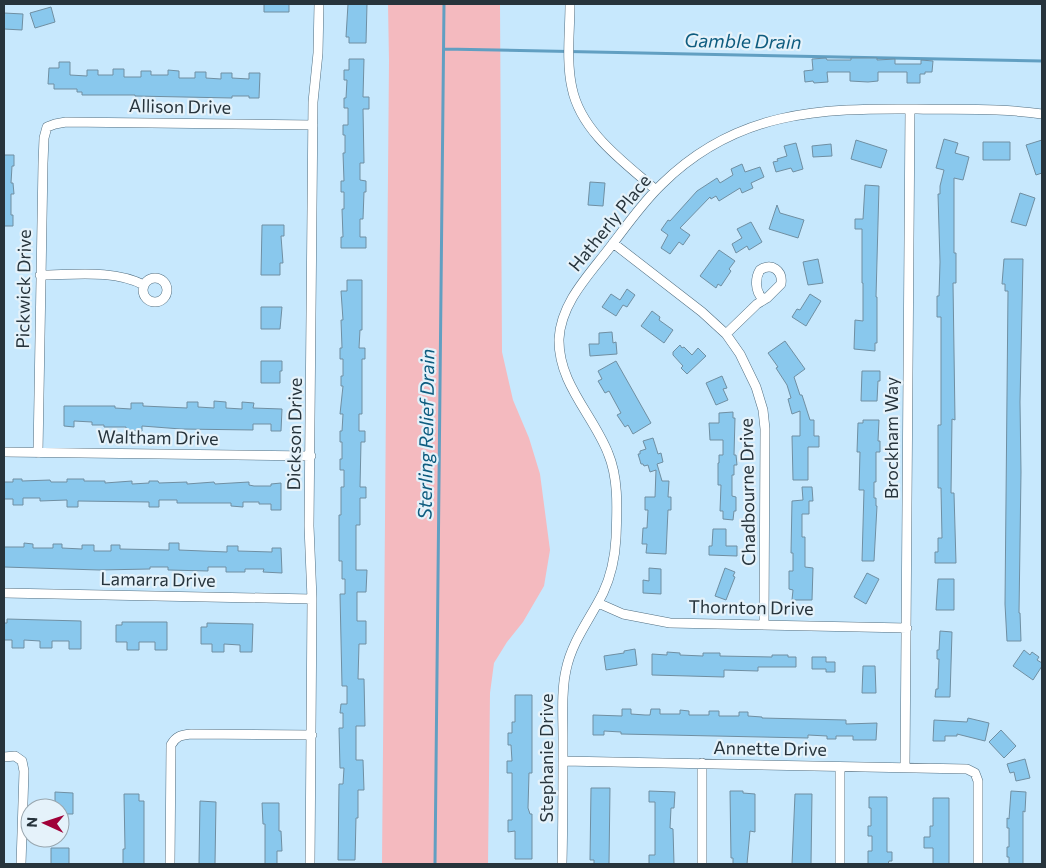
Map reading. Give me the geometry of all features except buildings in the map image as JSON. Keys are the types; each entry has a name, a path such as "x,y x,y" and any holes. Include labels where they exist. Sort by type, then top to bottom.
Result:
{"street":[{"name":"Dickson Drive","path":"310,864 312,599 309,526 313,125 319,4"},
{"path":"570,4 570,75 575,98 581,112 593,130 612,151 656,190"},
{"name":"Hatherly Place","path":"570,653 608,581 615,553 617,499 614,474 608,453 568,381 564,370 560,358 560,334 566,308 572,297 656,190 688,161 724,138 752,126 797,114 863,108 1042,114"},
{"name":"Brockham Way","path":"905,768 910,109"},
{"name":"Allison Drive","path":"47,127 66,122 313,125"},
{"name":"Pickwick Drive","path":"38,452 40,275 44,147 47,127"},
{"name":"Chadbourne Drive","path":"613,243 702,312 726,334 746,364 764,410 766,447 764,625"},
{"path":"726,334 781,284 782,276 777,270 769,267 760,270 757,277 757,304"},
{"path":"40,275 113,276 131,279 144,285"},
{"path":"757,291 760,297 767,298"},
{"name":"Waltham Drive","path":"4,452 311,456"},
{"name":"Lamarra Drive","path":"4,593 312,599"},
{"name":"Thornton Drive","path":"598,603 623,614 656,622 907,628"},
{"name":"Stephanie Drive","path":"562,864 563,685 570,653"},
{"path":"170,864 171,745 174,739 191,734 312,735"},
{"path":"4,757 15,756 22,761 24,771 22,864"},
{"name":"Annette Drive","path":"563,761 967,769 975,773 978,781 978,864"},
{"path":"702,763 702,864"},
{"path":"840,766 840,864"}],"shaded area":[{"name":"Sterling Relief Drain","path":"388,4 500,4 502,352 513,400 529,438 540,474 550,550 544,586 523,622 507,642 494,663 490,693 488,864 382,864"}],"waterway":[{"name":"Sterling Relief Drain","path":"435,864 444,4"},
{"name":"Gamble Drain","path":"444,49 1042,61"}]}
